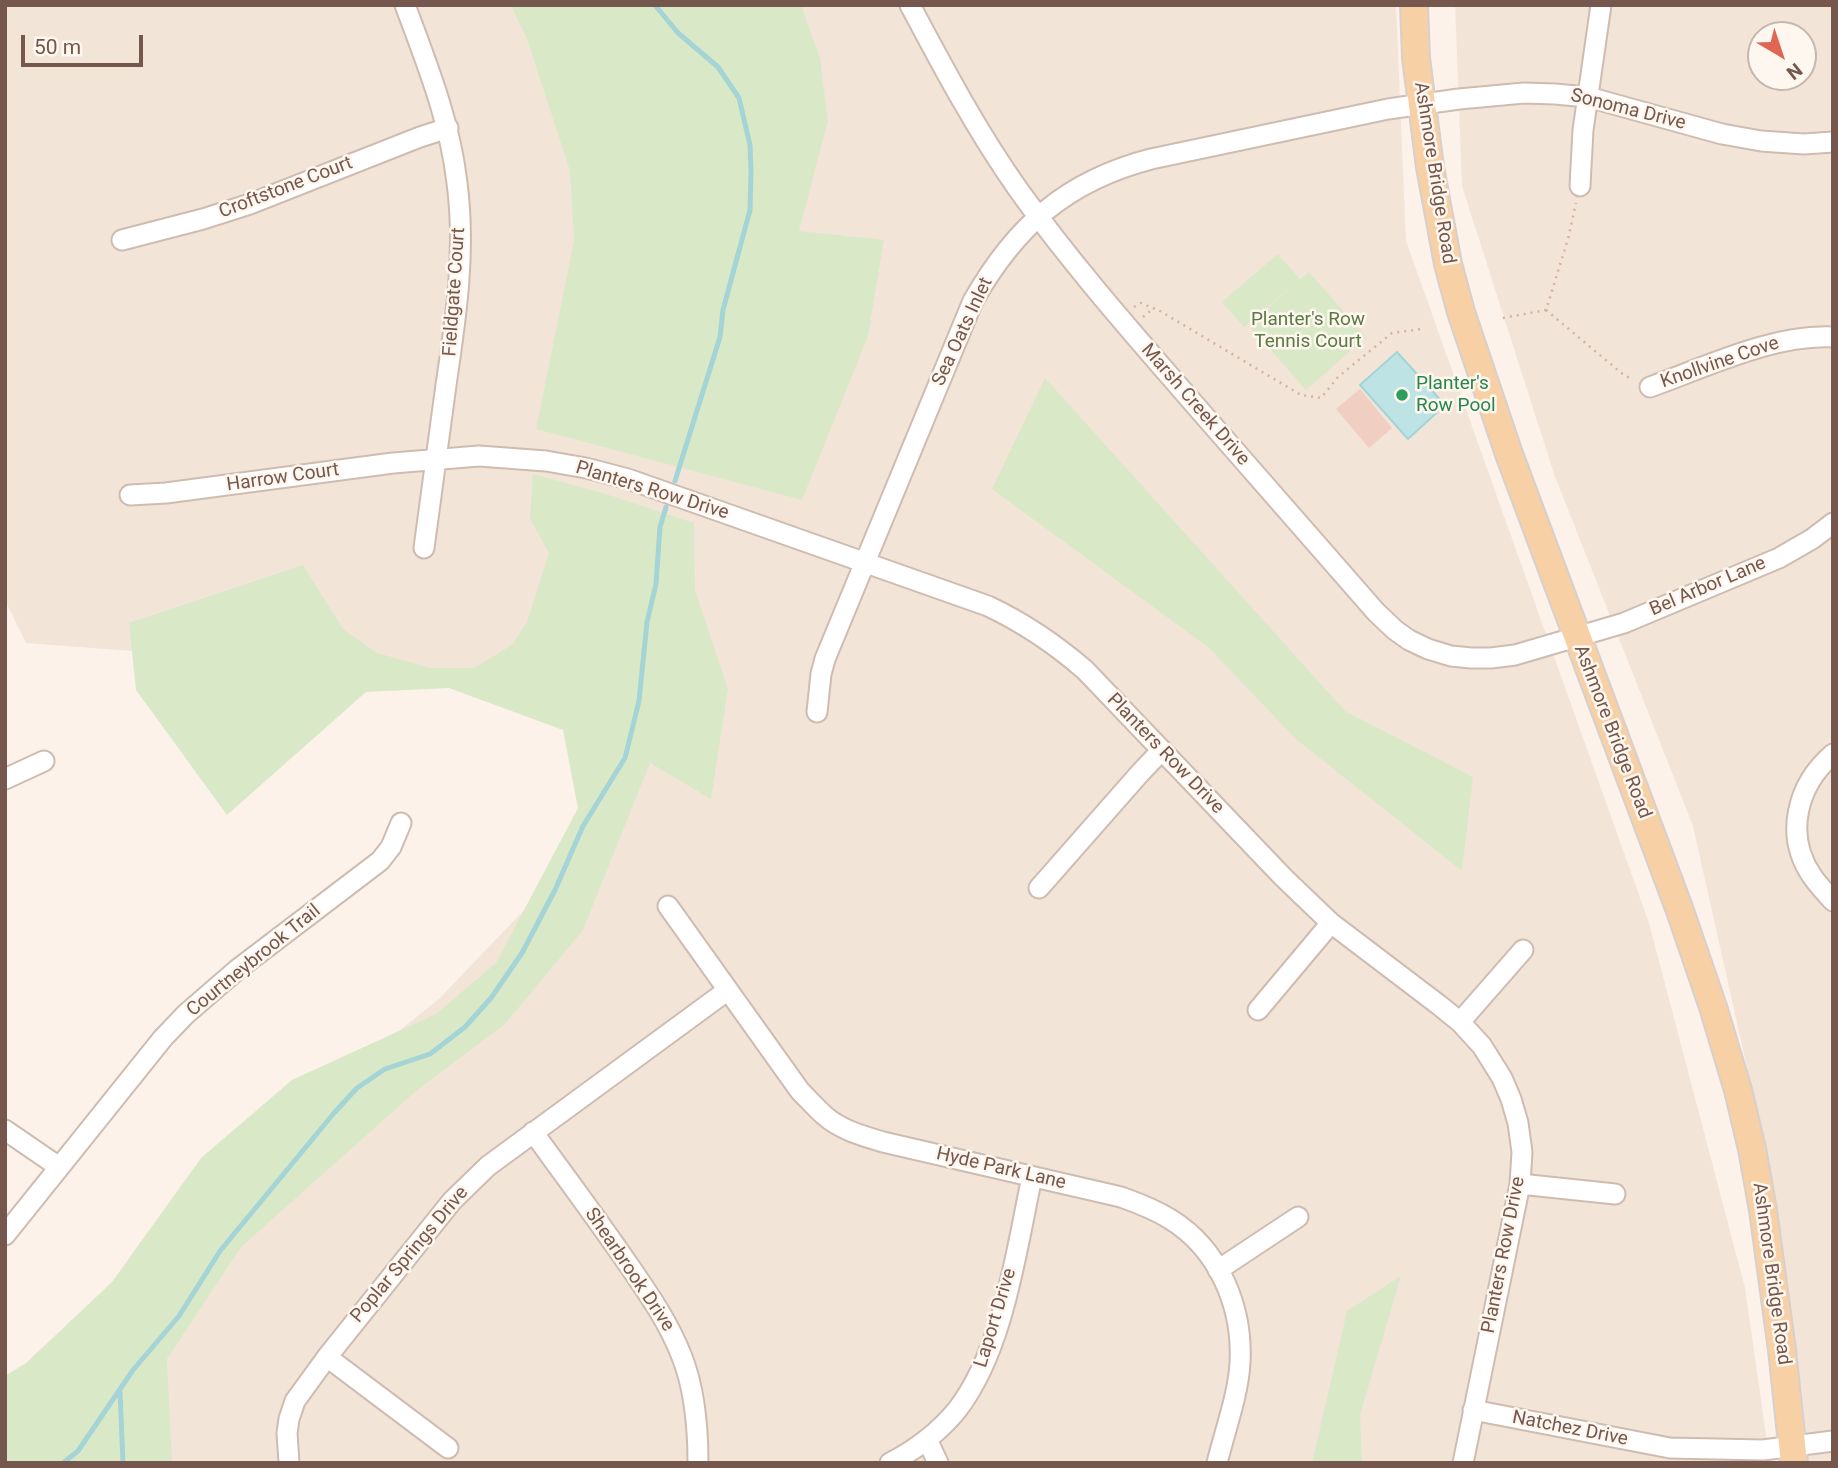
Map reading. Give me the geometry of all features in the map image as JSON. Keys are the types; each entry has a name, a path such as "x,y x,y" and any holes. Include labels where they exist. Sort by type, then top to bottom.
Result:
{"main road":[{"name":"Ashmore Bridge Road","path":"1414,5 1421,104 1437,212 1461,312 1509,454 1679,908 1738,1090 1763,1210 1783,1349 1794,1455"}],"street":[{"name":"Fieldgate Court","path":"405,5 448,128 458,185 461,226 461,257 454,326 424,548"},
{"name":"Marsh Creek Drive","path":"910,5 946,74 989,144 1061,247 1367,602 1395,630 1428,649 1451,656 1471,658 1516,655 1577,637"},
{"path":"1580,186 1581,151 1601,5"},
{"name":"Sonoma Drive","path":"1421,104 1524,93 1555,93 1588,97 1735,137 1761,141 1833,142"},
{"name":"Sea Oats Inlet","path":"817,712 825,659 972,301 1010,245 1037,216 1067,194 1102,175 1131,164 1421,104"},
{"name":"Croftstone Court","path":"122,240 250,204 448,128"},
{"name":"Knollvine Cove","path":"1650,387 1766,345 1833,337"},
{"name":"Planters Row Drive","path":"436,460 479,456 547,461 628,479 988,606 1033,629 1085,670 1283,878 1331,923 1460,1022 1489,1055 1502,1078 1518,1123 1522,1152 1520,1184 1462,1463"},
{"name":"Harrow Court","path":"130,495 166,493 393,463 436,460"},
{"name":"Bel Arbor Lane","path":"1577,637 1624,623 1779,558 1833,523"},
{"path":"1039,888 1162,750"},
{"path":"1833,754 1808,782 1799,806 1797,824 1798,842 1803,858 1811,875 1833,901"},
{"path":"5,779 44,761"},
{"name":"Courtneybrook Trail","path":"5,1235 163,1038 186,1014 238,969 380,861 391,847 401,823"},
{"name":"Hyde Park Lane","path":"668,906 800,1091 834,1123 883,1142 1121,1197 1147,1206 1194,1237 1212,1258 1225,1281 1234,1307 1239,1335 1240,1363 1236,1390 1217,1463"},
{"path":"1258,1010 1331,923"},
{"path":"1460,1022 1523,950"},
{"name":"Poplar Springs Drive","path":"289,1463 287,1433 292,1409 327,1356 452,1200 488,1166 728,990"},
{"path":"5,1130 59,1167"},
{"name":"Shearbrook Drive","path":"533,1132 615,1245 674,1338 688,1374 696,1410 698,1463"},
{"name":"Laport Drive","path":"890,1463 927,1439 956,1410 976,1380 991,1348 1008,1287 1032,1177"},
{"path":"1520,1184 1615,1195"},
{"path":"1219,1270 1298,1217"},
{"path":"327,1356 448,1448"},
{"name":"Natchez Drive","path":"1473,1410 1670,1448 1763,1450 1794,1455 1833,1441"},
{"path":"927,1439 938,1463"}],"path":[{"path":"1546,310 1568,239 1580,186"},
{"path":"1154,308 1301,395 1321,398 1338,377 1392,333 1422,329"},
{"path":"1503,318 1546,310"},
{"path":"1546,310 1625,376 1650,387"}],"shaded area":[{"path":"5,5 1396,5 1406,241 1649,923 1745,1288 1770,1463 116,1463 275,1131 440,998 525,909 664,708 559,683 26,643 5,600"},
{"path":"1455,5 1833,5 1833,1463 1806,1463 1764,1144 1693,826 1554,474 1462,186"}],"green space":[{"path":"511,5 801,5 820,58 828,121 799,231 884,240 868,336 802,500 536,429 574,241 570,171 527,39"},
{"name":"Planter's Row Tennis Court","path":"1278,254 1300,279 1309,272 1366,337 1306,390 1249,325 1296,283 1244,327 1222,302"},
{"path":"1045,378 1345,711 1473,777 1462,871 1296,739 1208,647 992,489"},
{"path":"533,474 606,494 694,523 695,590 728,689 711,799 650,763 583,930 505,1024 416,1091 241,1247 167,1359 172,1463 5,1463 5,1376 26,1363 112,1282 201,1158 292,1080 436,1014 496,963 578,808 563,730 449,688 366,692 227,815 136,690 129,623 303,565 343,629 377,653 431,668 474,668 512,645 527,622 549,553 530,519"},
{"path":"1401,1276 1360,1415 1362,1463 1312,1463 1347,1311"}],"water":[{"name":"Planter's Row Pool","path":"1397,352 1445,405 1408,439 1360,385"}],"building":[{"path":"1360,389 1392,428 1369,448 1336,409"}],"waterway":[{"path":"655,5 678,33 718,67 739,98 750,145 750,210 723,310 720,337 675,481"},
{"path":"63,1463 78,1451 133,1370 179,1316 220,1251 334,1113 357,1088 385,1069 430,1054 465,1027 491,998 522,953 555,890 583,826 625,758 639,701 647,622 656,584 660,527 666,507"},
{"path":"120,1392 123,1463"}],"place":[{"name":"Planter's Row Pool","path":"1402,395"}]}
